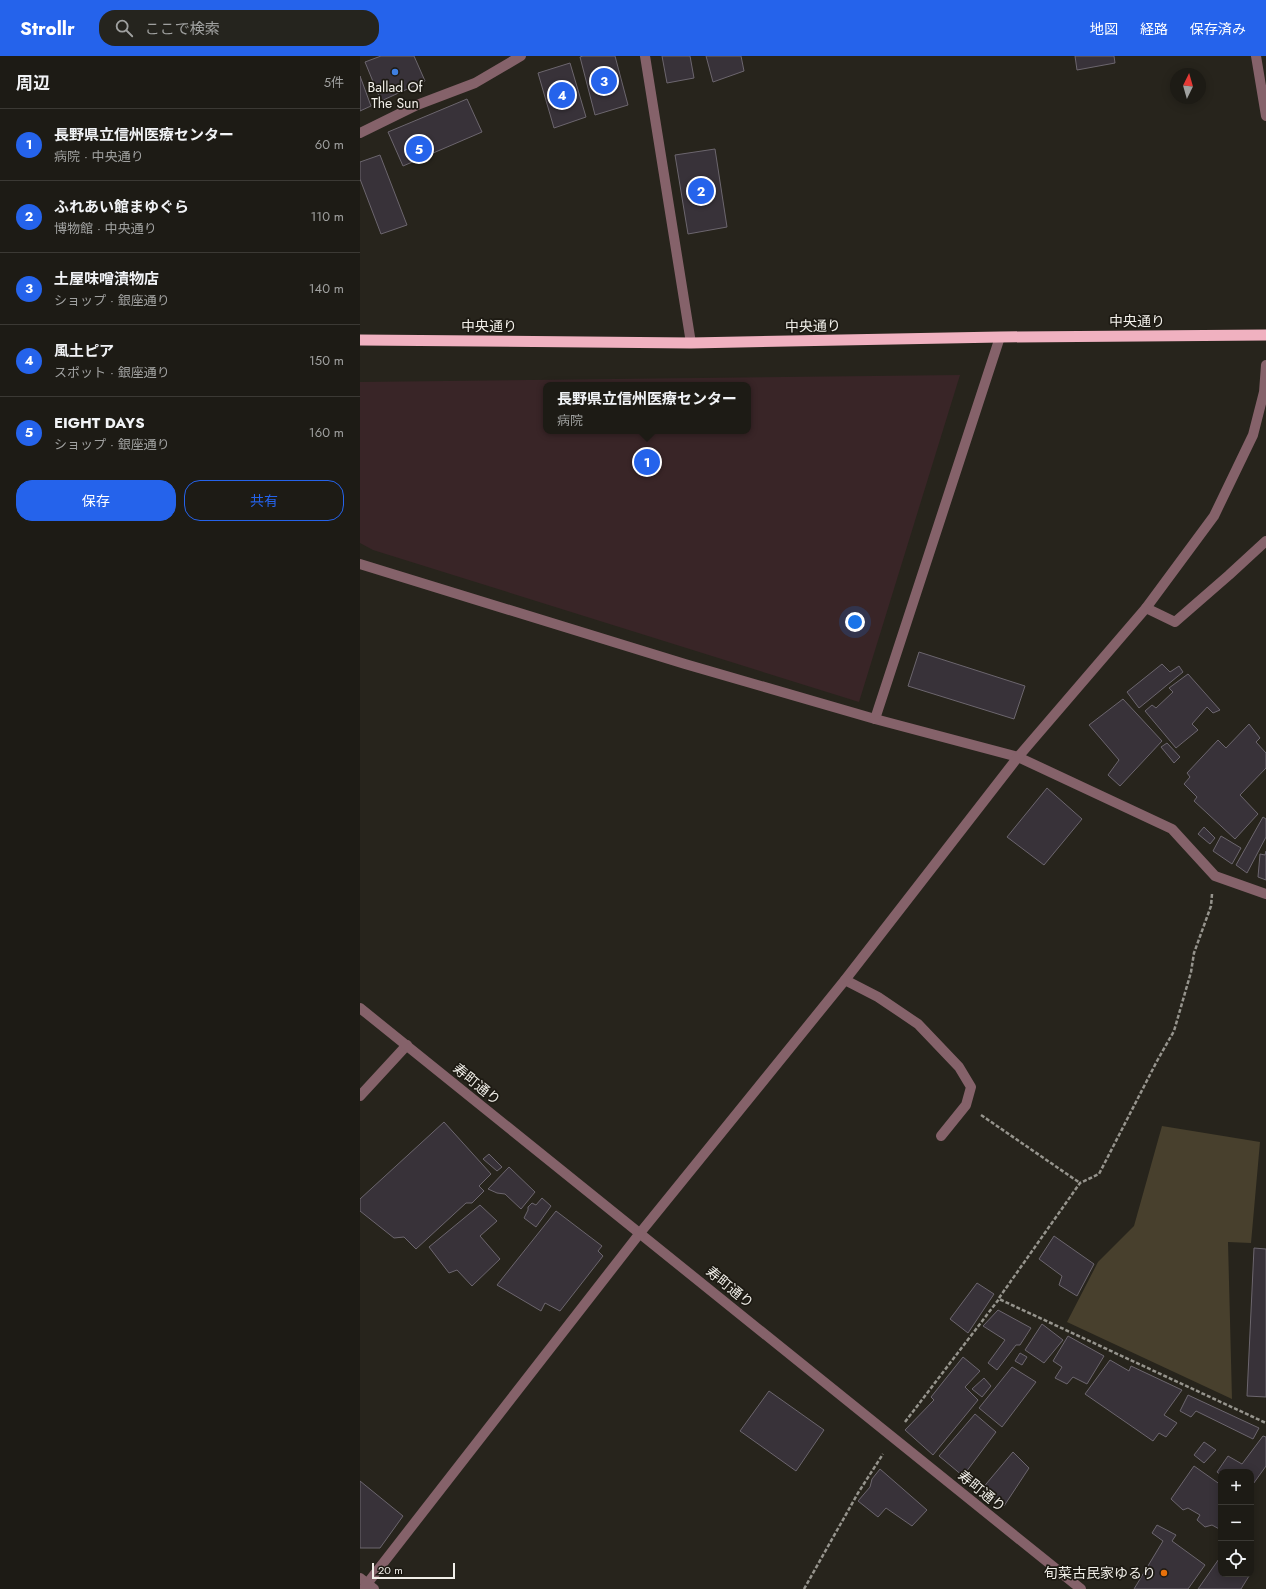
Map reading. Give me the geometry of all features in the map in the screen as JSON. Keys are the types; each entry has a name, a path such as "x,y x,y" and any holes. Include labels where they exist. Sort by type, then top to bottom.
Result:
{"highway":[{"name":"中央通り","path":"360,340 691,343 1000,337 1266,335"}],"street":[{"path":"360,133 417,105 475,83 521,56"},
{"path":"645,56 691,343"},
{"path":"1256,56 1266,116"},
{"path":"875,719 1000,337"},
{"path":"366,1585 640,1233 845,980 1018,757 1146,608 1214,516 1253,435 1264,392 1266,365"},
{"path":"1146,608 1175,622 1230,575 1266,541"},
{"path":"360,564 540,620 875,719 1018,757 1172,829 1215,876 1266,894"},
{"path":"845,980 878,997 918,1024 959,1067 971,1087 966,1105 941,1136"},
{"name":"寿町通り","path":"360,1008 1081,1589"},
{"path":"360,1096 407,1045"}],"path":[{"path":"804,1589 858,1493 893,1438 999,1298 1080,1183 1099,1174 1174,1031 1191,972 1194,953 1211,906 1215,876"},
{"path":"966,1105 1080,1183"},
{"path":"999,1298 1266,1423"}],"shaded area":[{"path":"960,375 859,702 373,550 360,543 360,382"},
{"path":"1162,1126 1260,1142 1251,1243 1228,1242 1232,1399 1067,1322 1098,1262 1134,1226"}],"building":[{"name":"Ballad Of The Sun","path":"381,56 414,56 425,81 381,101 365,62"},
{"path":"615,56 628,105 595,115 580,57"},
{"path":"662,56 690,56 694,78 667,83"},
{"path":"706,56 741,56 744,71 713,82"},
{"path":"1075,56 1114,56 1115,63 1077,70"},
{"path":"570,63 586,117 554,128 538,73"},
{"path":"360,76 371,106 360,111"},
{"path":"467,99 482,132 403,166 388,132"},
{"path":"715,149 727,227 688,234 675,155"},
{"path":"380,155 407,225 381,234 360,179 360,162"},
{"path":"919,652 1025,686 1014,719 908,686"},
{"path":"1162,664 1170,672 1179,666 1183,672 1139,708 1127,692"},
{"path":"1188,674 1220,710 1213,713 1207,707 1192,724 1198,730 1176,748 1145,711 1152,705 1156,708 1173,692 1169,688"},
{"path":"1123,699 1162,741 1120,786 1108,775 1119,760 1089,725"},
{"path":"1249,724 1260,738 1256,742 1266,753 1266,768 1240,795 1258,814 1235,839 1194,801 1197,797 1184,784 1190,777 1187,773 1218,740 1226,748"},
{"path":"1167,743 1180,757 1174,763 1161,747"},
{"path":"1047,788 1082,819 1044,865 1007,837"},
{"path":"1263,817 1266,819 1266,837 1247,873 1236,865"},
{"path":"1204,827 1215,838 1210,844 1198,834"},
{"path":"1221,836 1241,848 1232,864 1213,851"},
{"path":"1266,851 1266,880 1258,877 1260,854 1265,855"},
{"path":"444,1122 491,1174 479,1186 484,1191 472,1203 466,1203 416,1249 404,1237 394,1238 360,1211 360,1199"},
{"path":"489,1154 502,1167 497,1171 483,1159"},
{"path":"509,1167 535,1192 521,1209 505,1194 497,1193 488,1189"},
{"path":"542,1198 551,1206 536,1227 524,1218 528,1207 532,1203 536,1205"},
{"path":"480,1205 497,1221 480,1236 500,1259 472,1286 457,1270 449,1273 429,1247"},
{"path":"556,1211 602,1246 598,1251 603,1256 560,1311 545,1303 541,1311 497,1285"},
{"path":"1054,1236 1094,1264 1077,1296 1059,1285 1062,1276 1039,1259"},
{"path":"1254,1248 1266,1249 1266,1397 1247,1396"},
{"path":"977,1283 994,1294 968,1333 950,1319"},
{"path":"998,1310 1031,1328 1020,1345 1016,1345 997,1370 988,1363 1005,1340 983,1326"},
{"path":"1042,1324 1063,1340 1044,1363 1025,1350"},
{"path":"1068,1336 1104,1356 1087,1384 1073,1377 1067,1384 1055,1378 1062,1367 1053,1361"},
{"path":"1020,1353 1027,1357 1022,1365 1015,1361"},
{"path":"963,1357 980,1371 965,1387 978,1400 933,1455 905,1430 934,1400 931,1397"},
{"path":"1110,1360 1129,1371 1131,1366 1182,1390 1164,1415 1177,1423 1166,1437 1159,1433 1153,1441 1085,1394"},
{"path":"1012,1367 1036,1382 1002,1427 979,1408"},
{"path":"984,1378 991,1386 982,1397 972,1389"},
{"path":"769,1391 824,1430 796,1471 740,1431"},
{"path":"1188,1395 1259,1428 1253,1439 1196,1411 1191,1417 1180,1411"},
{"path":"975,1414 996,1432 963,1476 939,1456"},
{"path":"1263,1436 1266,1437 1266,1466 1254,1483 1254,1469 1219,1469 1228,1456 1242,1464"},
{"path":"1204,1442 1216,1450 1204,1463 1194,1455"},
{"path":"1013,1452 1029,1468 1004,1506 981,1490"},
{"path":"1194,1466 1218,1483 1218,1528 1212,1525 1205,1527 1197,1520 1200,1515 1188,1508 1183,1510 1171,1499"},
{"path":"880,1469 927,1510 912,1526 886,1508 878,1517 858,1501 870,1487 872,1479"},
{"path":"360,1481 403,1516 380,1548 360,1548"},
{"path":"1157,1525 1176,1535 1172,1541 1205,1565 1188,1589 1134,1589 1163,1541 1152,1533"},
{"path":"1218,1560 1218,1577 1248,1577 1241,1589 1198,1589"}],"place":[{"name":"Ballad Of The Sun","path":"395,72"},
{"name":"土屋味噌漬物店","path":"604,81"},
{"name":"風土ピア","path":"562,95"},
{"name":"EIGHT DAYS","path":"419,149"},
{"name":"ふれあい館まゆぐら","path":"701,191"},
{"name":"長野県立信州医療センター","path":"647,462"},
{"name":"旬菜古民家ゆるり","path":"1164,1573"}]}
